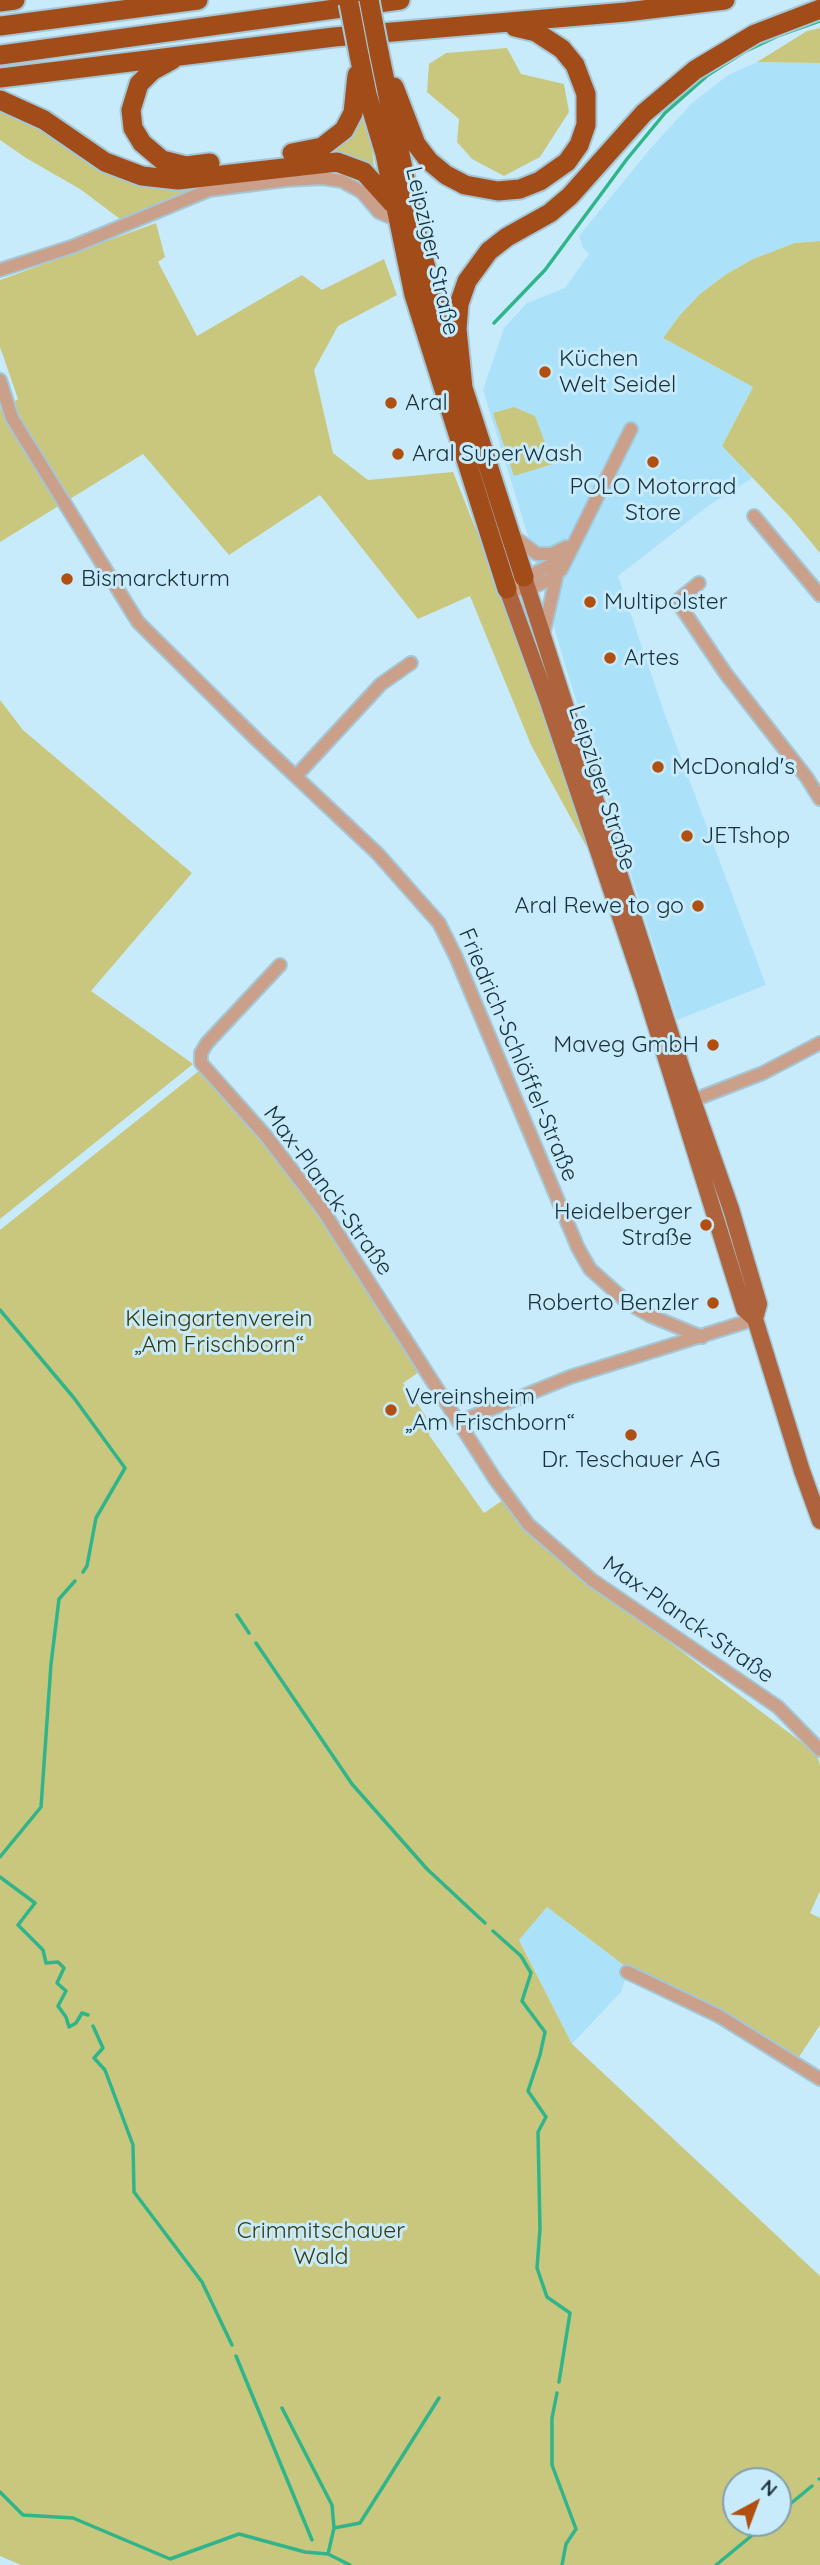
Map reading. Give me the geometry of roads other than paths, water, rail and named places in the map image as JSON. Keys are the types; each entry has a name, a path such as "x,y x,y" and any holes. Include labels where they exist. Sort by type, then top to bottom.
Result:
{"highway":[{"path":"0,2 15,0"},
{"path":"0,26 198,0"},
{"name":"Leipziger Straße","path":"348,0 426,338 507,589"},
{"name":"Leipziger Straße","path":"369,0 414,222 433,295 526,583"},
{"path":"0,55 400,0"},
{"path":"0,78 334,37 626,12 725,0"},
{"path":"463,388 457,329 459,304 473,270 489,251 507,237 550,213 570,196 644,113 695,70 755,34 820,9"},
{"path":"380,57 416,144 437,169 455,181 476,188 509,191 530,186 559,169 573,154 586,125 586,94 575,65 554,42 536,32 500,23"},
{"path":"186,54 159,66 145,77 135,93 131,110 133,128 148,150 169,163 186,166 305,152 330,143 344,130 353,113 359,55"},
{"path":"0,100 32,113 105,162 142,176 178,180 337,162 363,172 395,212"}],"main road":[{"name":"Leipziger Straße","path":"526,583 687,1103 744,1309 755,1319 820,1521"},
{"name":"Leipziger Straße","path":"507,589 687,1103"}],"street":[{"path":"0,270 74,246 209,190 322,178 342,181 362,192 379,212 395,212"},
{"name":"Friedrich-Schlöffel-Straße","path":"0,380 12,418 138,622 378,854 439,923 456,957 578,1248 590,1269 628,1303 651,1316 702,1337"},
{"path":"543,635 557,574 576,542 631,429"},
{"path":"754,516 820,596"},
{"path":"509,533 533,552 544,555 576,542"},
{"path":"526,583 555,563 576,542"},
{"path":"507,589 557,574"},
{"path":"699,583 677,601 726,674 807,778 820,799"},
{"path":"296,776 381,684 411,663"},
{"name":"Max-Planck-Straße","path":"280,965 207,1043 201,1053 201,1063 267,1136 322,1209 528,1524 592,1580 778,1707 820,1750"},
{"path":"687,1103 763,1073 820,1043"},
{"path":"459,1422 570,1377 755,1319"},
{"path":"627,1972 719,2016 820,2078"}],"waterway":[{"path":"494,323 545,270 627,159 665,113 708,75 744,52 780,35 820,21"},
{"path":"0,1310 74,1398 125,1468 96,1518 87,1566 83,1572"},
{"path":"0,1857 41,1807 51,1664 59,1599 75,1581"},
{"path":"237,1615 249,1633"},
{"path":"256,1643 352,1784 427,1869 485,1923"},
{"path":"0,1877 35,1903 18,1925 43,1950 46,1963 58,1962 64,1968 57,1983 66,1991 58,2006 69,2027 76,2023 82,2013 88,2015"},
{"path":"493,1931 521,1956 531,1973 522,2001 545,2032 528,2091 546,2117 538,2132 540,2229 537,2268 547,2297 570,2313 559,2382"},
{"path":"93,2026 103,2048 94,2058 105,2070 133,2145 134,2192 202,2282 232,2345"},
{"path":"236,2356 312,2540"},
{"path":"557,2393 552,2418 552,2465 576,2529 566,2544 562,2565"},
{"path":"328,2554 334,2528 360,2523 439,2398"},
{"path":"282,2408 332,2505 334,2528"},
{"path":"792,2502 812,2486"},
{"path":"0,2492 23,2515 73,2518 170,2559 239,2534 305,2552 328,2554 350,2565"},
{"path":"716,2565 750,2537"}],"place":[{"name":"Küchen Welt Seidel","path":"545,372"},
{"name":"Aral","path":"391,403"},
{"name":"Aral SuperWash","path":"398,454"},
{"name":"POLO Motorrad Store","path":"653,462"},
{"name":"Bismarckturm","path":"67,579"},
{"name":"Multipolster","path":"590,602"},
{"name":"Artes","path":"610,658"},
{"name":"McDonald's","path":"658,767"},
{"name":"JETshop","path":"687,836"},
{"name":"Aral Rewe to go","path":"698,906"},
{"name":"Maveg GmbH","path":"713,1045"},
{"name":"Heidelberger Straße","path":"706,1225"},
{"name":"Roberto Benzler","path":"713,1303"},
{"name":"Vereinsheim „Am Frischborn“","path":"391,1410"},
{"name":"Dr. Teschauer AG","path":"631,1435"}],"park label":[{"name":"Kleingartenverein „Am Frischborn“","path":"219,1332"},
{"name":"Crimmitschauer Wald","path":"321,2244"}]}
